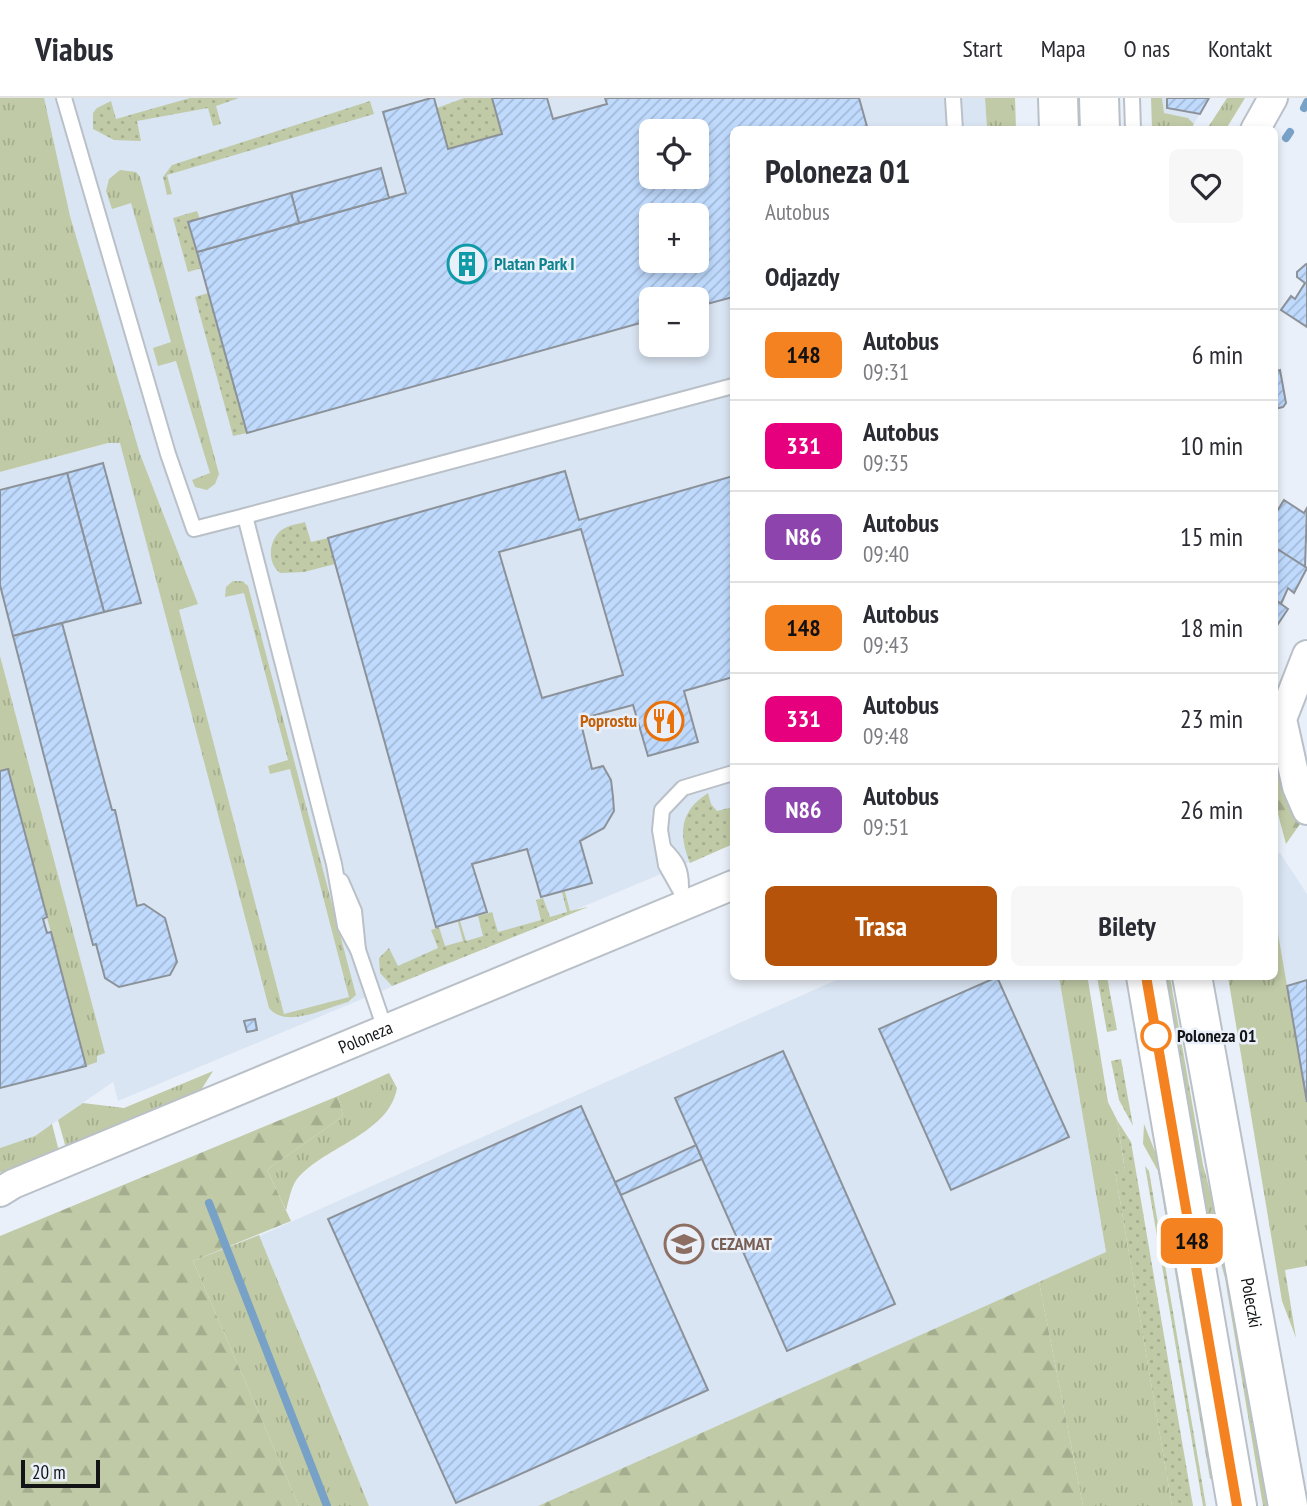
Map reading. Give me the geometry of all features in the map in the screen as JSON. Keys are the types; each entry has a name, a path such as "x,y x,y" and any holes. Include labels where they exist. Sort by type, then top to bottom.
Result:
{"main road":[{"path":"1058,98 1059,126"},
{"path":"1099,98 1100,126"},
{"path":"1147,980 1237,1506"},
{"name":"Poleczki","path":"1193,980 1288,1506"}],"street":[{"path":"1257,126 1273,98"},
{"path":"1307,655 1278,720 1297,786 1307,810"},
{"name":"Poloneza","path":"0,1192 13,1184 385,1029 685,895 730,886"}],"lane":[{"path":"64,98 168,454 194,529 730,387"},
{"path":"953,98 955,126"},
{"path":"1132,98 1133,126"},
{"path":"245,516 334,864 354,911 358,950 385,1029"},
{"path":"685,895 677,861 664,849 660,819 674,795 694,783 730,774"}],"shaded area":[{"path":"33,98 985,98 987,126 730,126 730,845 118,1101 113,1082 35,1136 0,1148 0,472 120,442"},
{"path":"1162,98 1209,98 1194,124 1187,118 1163,113"},
{"path":"1278,853 1307,894 1307,1102 1278,933"},
{"name":"CEZAMAT","path":"836,980 1060,980 1106,1253 538,1506 369,1506 259,1236"}],"green space":[{"path":"0,98 44,98 70,216 140,454 198,604 179,610 284,1014 349,997 290,769 270,774 268,766 288,760 244,593 225,597 226,587 233,581 242,581 248,586 356,995 348,1002 295,1017 276,1014 269,1008 120,443 108,443 0,472"},
{"path":"190,98 239,98 216,106 221,124 213,126 208,108 137,121 141,141 114,140 93,129 93,113 111,101 116,119"},
{"path":"464,98 492,98 502,134 448,149 437,108"},
{"path":"985,98 1015,98 1016,126 987,126"},
{"path":"1151,98 1162,98 1164,113 1188,118 1194,124 1193,126 1152,126"},
{"path":"1227,98 1245,98 1228,126 1209,126"},
{"path":"370,101 374,114 167,175 172,194 167,195 163,177 172,165"},
{"path":"120,170 136,172 140,177 219,474 215,484 207,490 195,487 192,480 210,473 176,361 158,366 153,348 171,342 131,203 112,209 106,191 109,179"},
{"path":"197,211 200,219 188,222 202,268 188,272 173,218"},
{"path":"208,293 247,433 233,436 195,297"},
{"path":"305,522 311,542 328,538 335,564 304,572 280,573 271,557 272,544 278,533 285,528"},
{"path":"0,656 105,1053 97,1056 97,1062 86,1066 8,769 0,771"},
{"path":"1278,752 1300,824 1286,844 1278,814"},
{"path":"708,793 711,804 717,811 730,808 730,845 690,863 684,842 684,824 692,807"},
{"path":"562,892 565,892 570,911 588,907 392,986 380,973 379,958 389,948 398,966 438,948 431,930 439,927 445,946 463,941 458,922 460,921 466,941 483,936 478,916 492,912 498,932 541,920 536,900 543,898 550,917 567,912"},
{"path":"1278,933 1307,1102 1307,1266 1285,1270 1296,1338 1282,1301 1228,980 1278,980"},
{"path":"1060,980 1088,980 1108,1102 1117,1120 1125,1170 1115,1171 1172,1506 1083,1506 1039,1282 1106,1252"},
{"path":"1098,980 1108,980 1117,1030 1107,1032"},
{"path":"1162,980 1171,980 1203,1165 1230,1265 1273,1506 1263,1506 1225,1278 1195,1169"},
{"path":"1121,1059 1133,1126 1119,1100 1111,1061"},
{"path":"213,1071 201,1090 66,1148 58,1120 83,1103 124,1108"},
{"path":"389,1073 397,1088 392,1104 369,1128 323,1157 297,1179 286,1210 267,1170 343,1116 338,1096"},
{"path":"338,1096 343,1116 267,1170 291,1221 193,1261 299,1506 0,1506 0,1236"},
{"path":"1117,1120 1131,1142 1193,1506 1172,1506 1115,1171 1125,1169"},
{"path":"52,1124 59,1151 4,1175 0,1172 0,1148 35,1136"},
{"path":"1144,1124 1162,1169 1214,1478 1210,1479 1158,1171 1143,1144"},
{"path":"1145,1166 1149,1171 1206,1506 1203,1506"},
{"path":"259,1235 369,1506 299,1506 193,1261"},
{"path":"1039,1282 1083,1506 538,1506"}],"building":[{"name":"Platan Park I","path":"431,98 434,98 448,149 502,134 492,98 547,98 553,119 607,104 605,98 859,98 867,126 730,126 730,298 709,303 709,287 639,287 639,323 247,433 197,252 406,193 383,112"},
{"path":"1167,98 1209,98 1200,114 1167,108"},
{"path":"381,168 389,198 299,223 291,193"},
{"path":"291,193 299,223 197,252 188,222"},
{"path":"1306,264 1307,327 1281,310 1291,296 1295,299 1305,283 1297,277 1297,272"},
{"path":"1280,370 1286,403 1278,408"},
{"path":"103,463 141,603 104,612 67,473"},
{"path":"565,471 579,520 730,477 730,678 684,691 698,742 648,756 633,705 580,719 592,769 603,766 611,780 613,797 614,811 604,828 580,841 592,883 541,897 527,849 472,864 487,912 436,927 328,538","holes":["581,529 623,675 542,698 499,552"]},
{"path":"67,473 104,612 13,636 0,585 0,490"},
{"path":"1284,500 1304,513 1307,508 1305,567 1278,550 1278,510"},
{"path":"1278,550 1307,568 1294,593 1288,588 1281,604 1278,602"},
{"path":"1278,602 1288,609 1278,624"},
{"path":"62,623 112,810 115,810 137,906 144,904 165,918 177,962 170,975 119,987 105,978 96,944 93,945 13,636"},
{"path":"8,769 47,917 43,919 47,933 51,932 86,1066 0,1088 0,771"},
{"path":"990,980 998,980 1069,1137 951,1190 879,1029"},
{"path":"1307,980 1307,1102 1287,986"},
{"path":"255,1019 257,1030 247,1032 244,1021"},
{"path":"783,1051 895,1304 787,1351 675,1098"},
{"path":"581,1106 708,1390 456,1503 328,1219"},
{"path":"696,1145 702,1159 621,1195 615,1182"}],"waterway":[{"path":"1304,108 1307,102"},
{"path":"1286,138 1290,132"},
{"path":"209,1203 327,1506"}],"bus line":[{"name":"148","path":"1147,980 1237,1506"}],"place":[{"name":"Platan Park I","path":"467,264"},
{"name":"Poprostu","path":"664,721"},
{"name":"Poloneza 01","path":"1156,1036"},
{"name":"CEZAMAT","path":"684,1244"}]}
